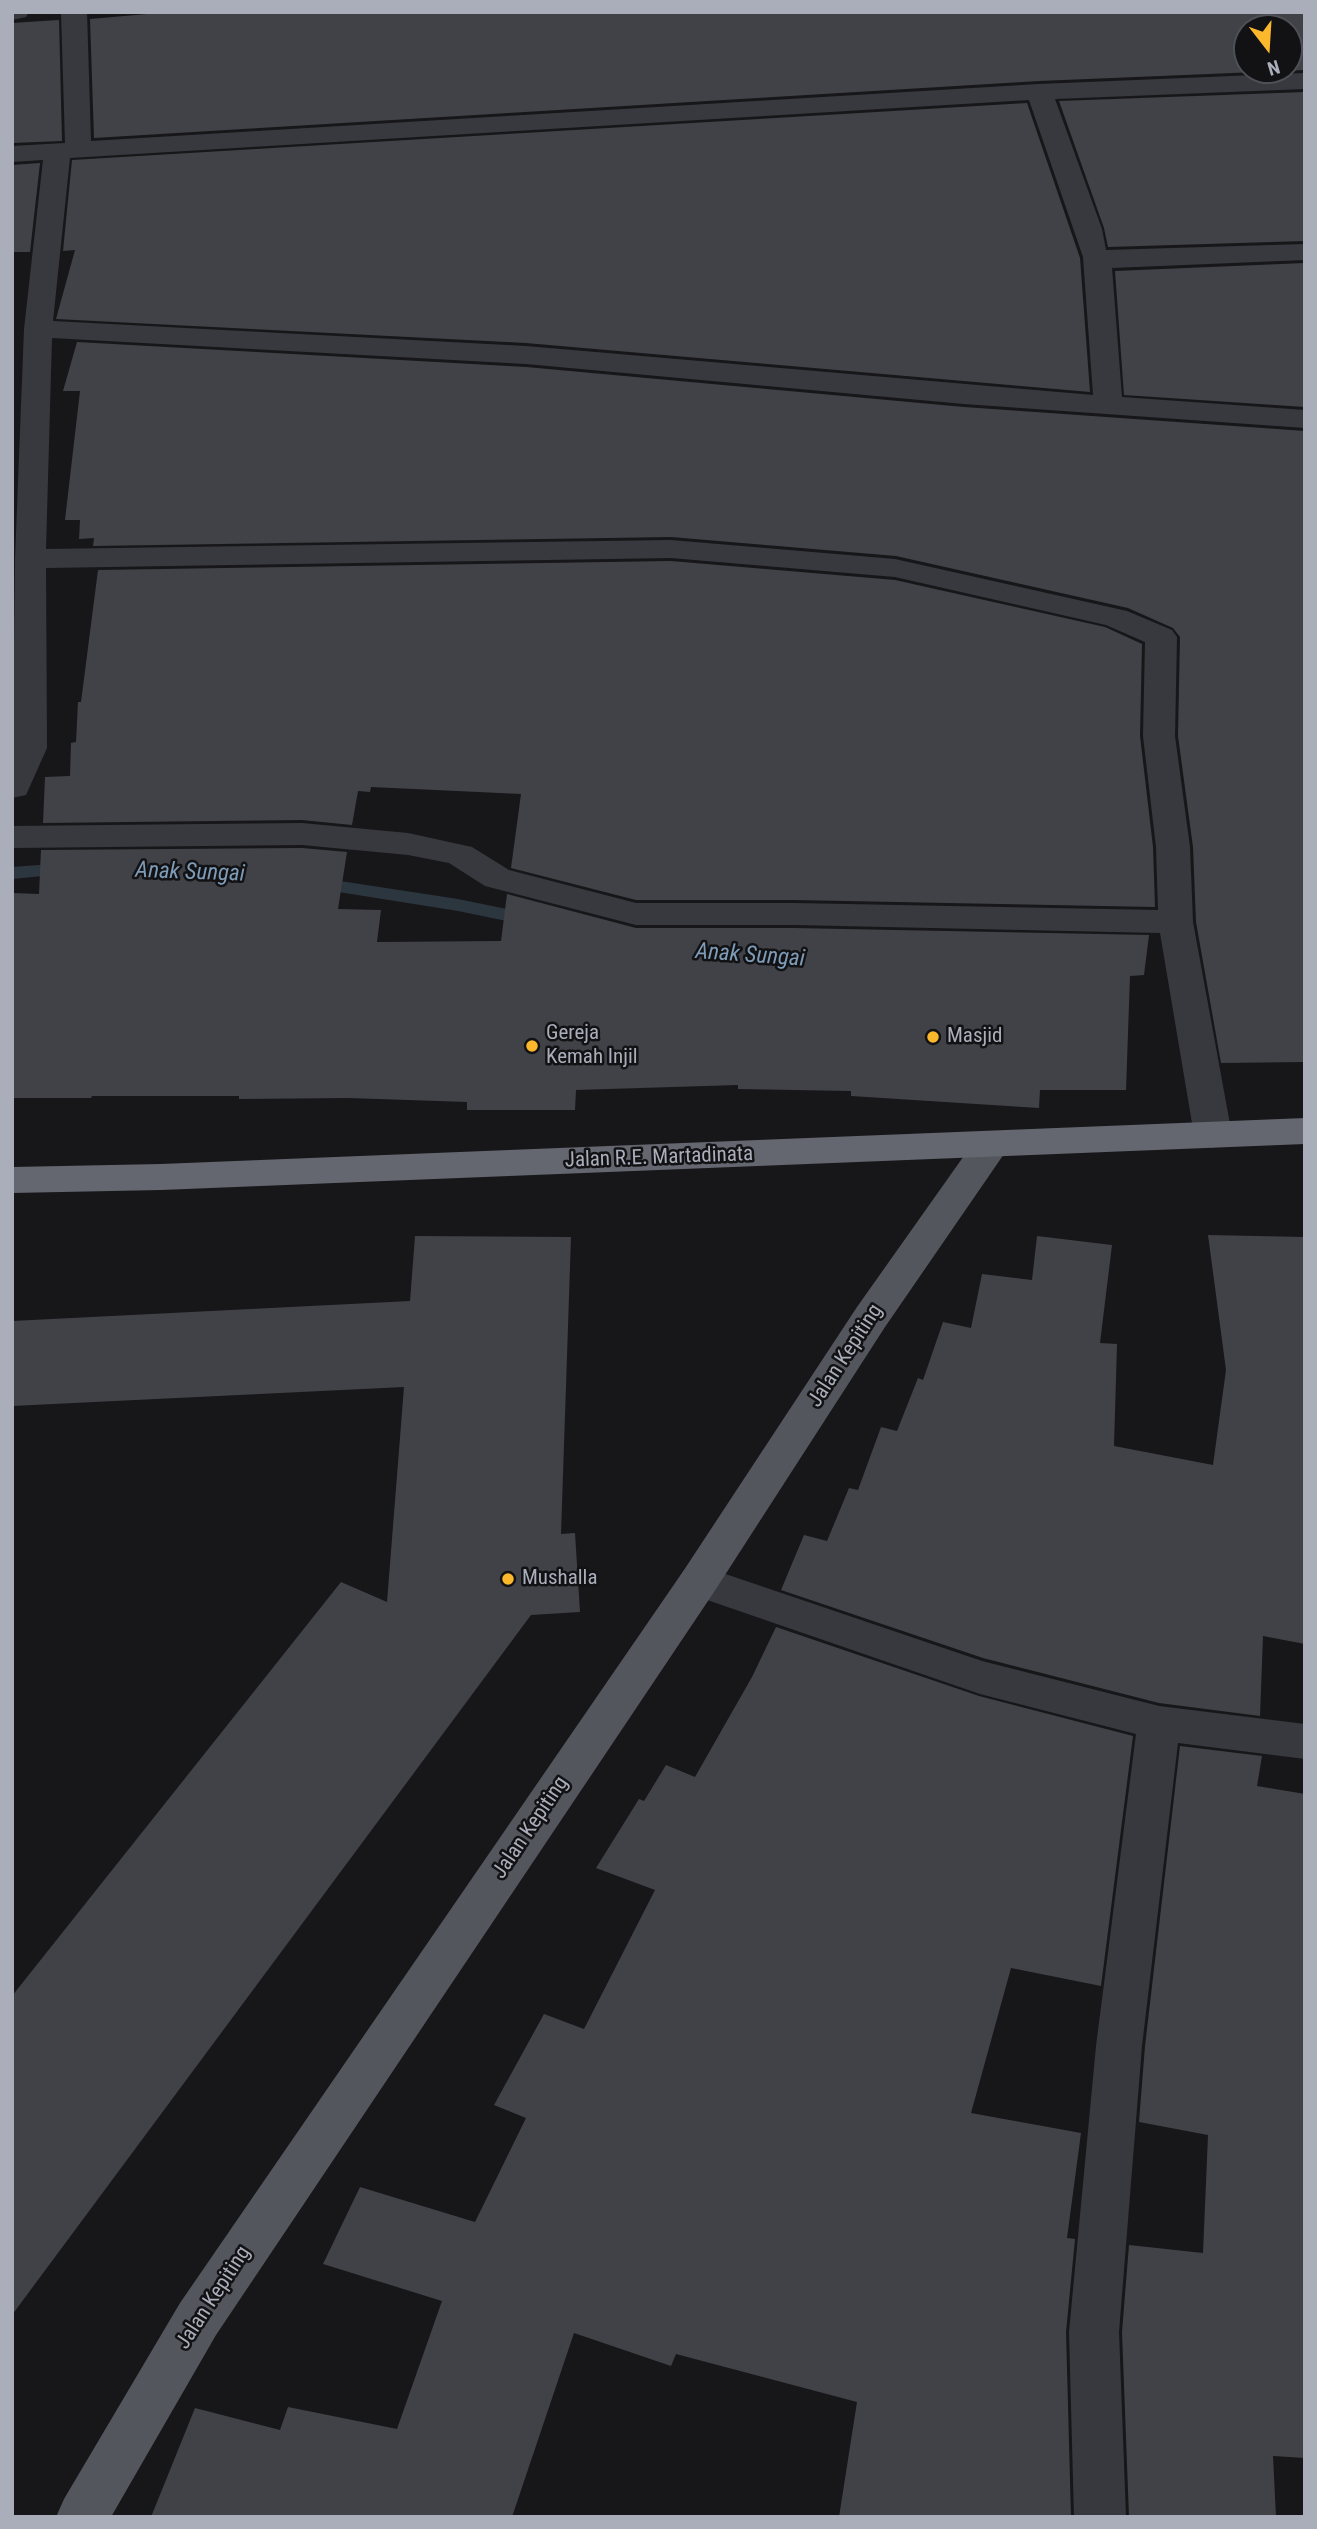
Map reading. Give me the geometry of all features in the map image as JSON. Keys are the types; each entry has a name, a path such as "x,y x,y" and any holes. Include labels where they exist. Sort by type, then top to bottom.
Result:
{"highway":[{"name":"Jalan R.E. Martadinata","path":"12,1180 161,1177 1305,1131"}],"main road":[{"name":"Jalan Kepiting","path":"82,2517 198,2319 699,1581 871,1317 991,1145"}],"street":[{"path":"13,794 31,748 30,559 38,329 67,151 74,12"},
{"path":"12,154 1039,92 1305,81"},
{"path":"1039,92 1097,257 1108,406"},
{"path":"1097,257 1117,260 1305,253"},
{"path":"38,329 526,355 1108,406 1305,419"},
{"path":"30,559 366,552 671,550 895,568 1116,618 1161,637 1159,736 1173,846 1176,922 1213,1135"},
{"path":"12,837 302,834 395,843 460,855 498,878 636,914 794,914 1176,922"},
{"path":"699,1581 980,1677 1159,1723 1305,1742"},
{"path":"1100,2517 1094,2332 1119,2046 1159,1723"}],"building":[{"path":"170,12 1305,12 1305,70 1303,14 1233,14 1233,73 1039,81 94,138 90,19"},
{"path":"59,20 62,141 12,143 12,23"},
{"path":"1305,92 1305,241 1108,247 1104,228 1059,101"},
{"path":"1027,103 1080,258 1090,392 526,343 56,319 75,250 63,251 72,160"},
{"path":"40,163 30,252 12,252 12,165"},
{"path":"1305,263 1305,407 1124,395 1115,271"},
{"path":"77,342 526,367 964,407 1305,431 1305,1062 1221,1063 1196,922 1193,847 1178,736 1180,637 1173,628 1128,608 896,556 671,537 93,546 94,538 79,539 80,520 65,520 80,391 63,391"},
{"path":"671,561 895,580 1105,627 1142,644 1140,736 1153,847 1155,907 794,900 636,900 511,868 521,794 371,787 370,792 358,791 352,825 302,820 43,823 45,777 70,776 71,743 76,742 78,702 81,702 98,570"},
{"path":"302,848 347,852 338,909 381,910 377,942 501,941 507,894 636,928 794,928 1149,935 1144,975 1130,976 1126,1090 1040,1090 1039,1108 851,1096 851,1091 738,1089 738,1085 576,1090 575,1110 467,1110 467,1102 349,1098 12,1098 12,893 39,894 41,850"},
{"path":"1208,1235 1305,1237 1305,1644 1263,1636 1260,1716 1159,1703 983,1658 781,1590 804,1535 827,1541 849,1488 858,1490 881,1427 897,1431 918,1378 923,1380 943,1322 971,1328 982,1274 1032,1280 1037,1236 1112,1245 1100,1343 1117,1344 1114,1446 1213,1465 1226,1370"},
{"path":"415,1236 571,1237 561,1534 575,1533 580,1612 531,1615 12,2315 12,1996 341,1582 387,1602 404,1387 12,1406 12,1321 410,1301"},
{"path":"776,1627 979,1696 1133,1736 1101,1986 1011,1968 971,2113 1081,2133 1067,2238 1075,2239 1066,2332 1071,2517 839,2517 857,2402 676,2354 671,2366 574,2333 512,2517 151,2517 195,2408 280,2430 288,2407 397,2429 442,2301 323,2264 360,2187 475,2222 526,2118 494,2105 544,2014 584,2029 655,1890 596,1868 639,1799 644,1801 666,1765 695,1777 752,1677"},
{"path":"1180,1746 1262,1756 1257,1786 1305,1794 1305,2458 1273,2456 1276,2517 1129,2517 1122,2332 1129,2245 1203,2253 1208,2135 1139,2122 1145,2046"}],"waterway":[{"name":"Anak Sungai","path":"12,873 66,869"},
{"name":"Anak Sungai","path":"314,883 458,905 531,920"}],"place":[{"name":"Masjid","path":"933,1037"},
{"name":"Gereja Kemah Injil","path":"532,1046"},
{"name":"Mushalla","path":"508,1579"}]}
